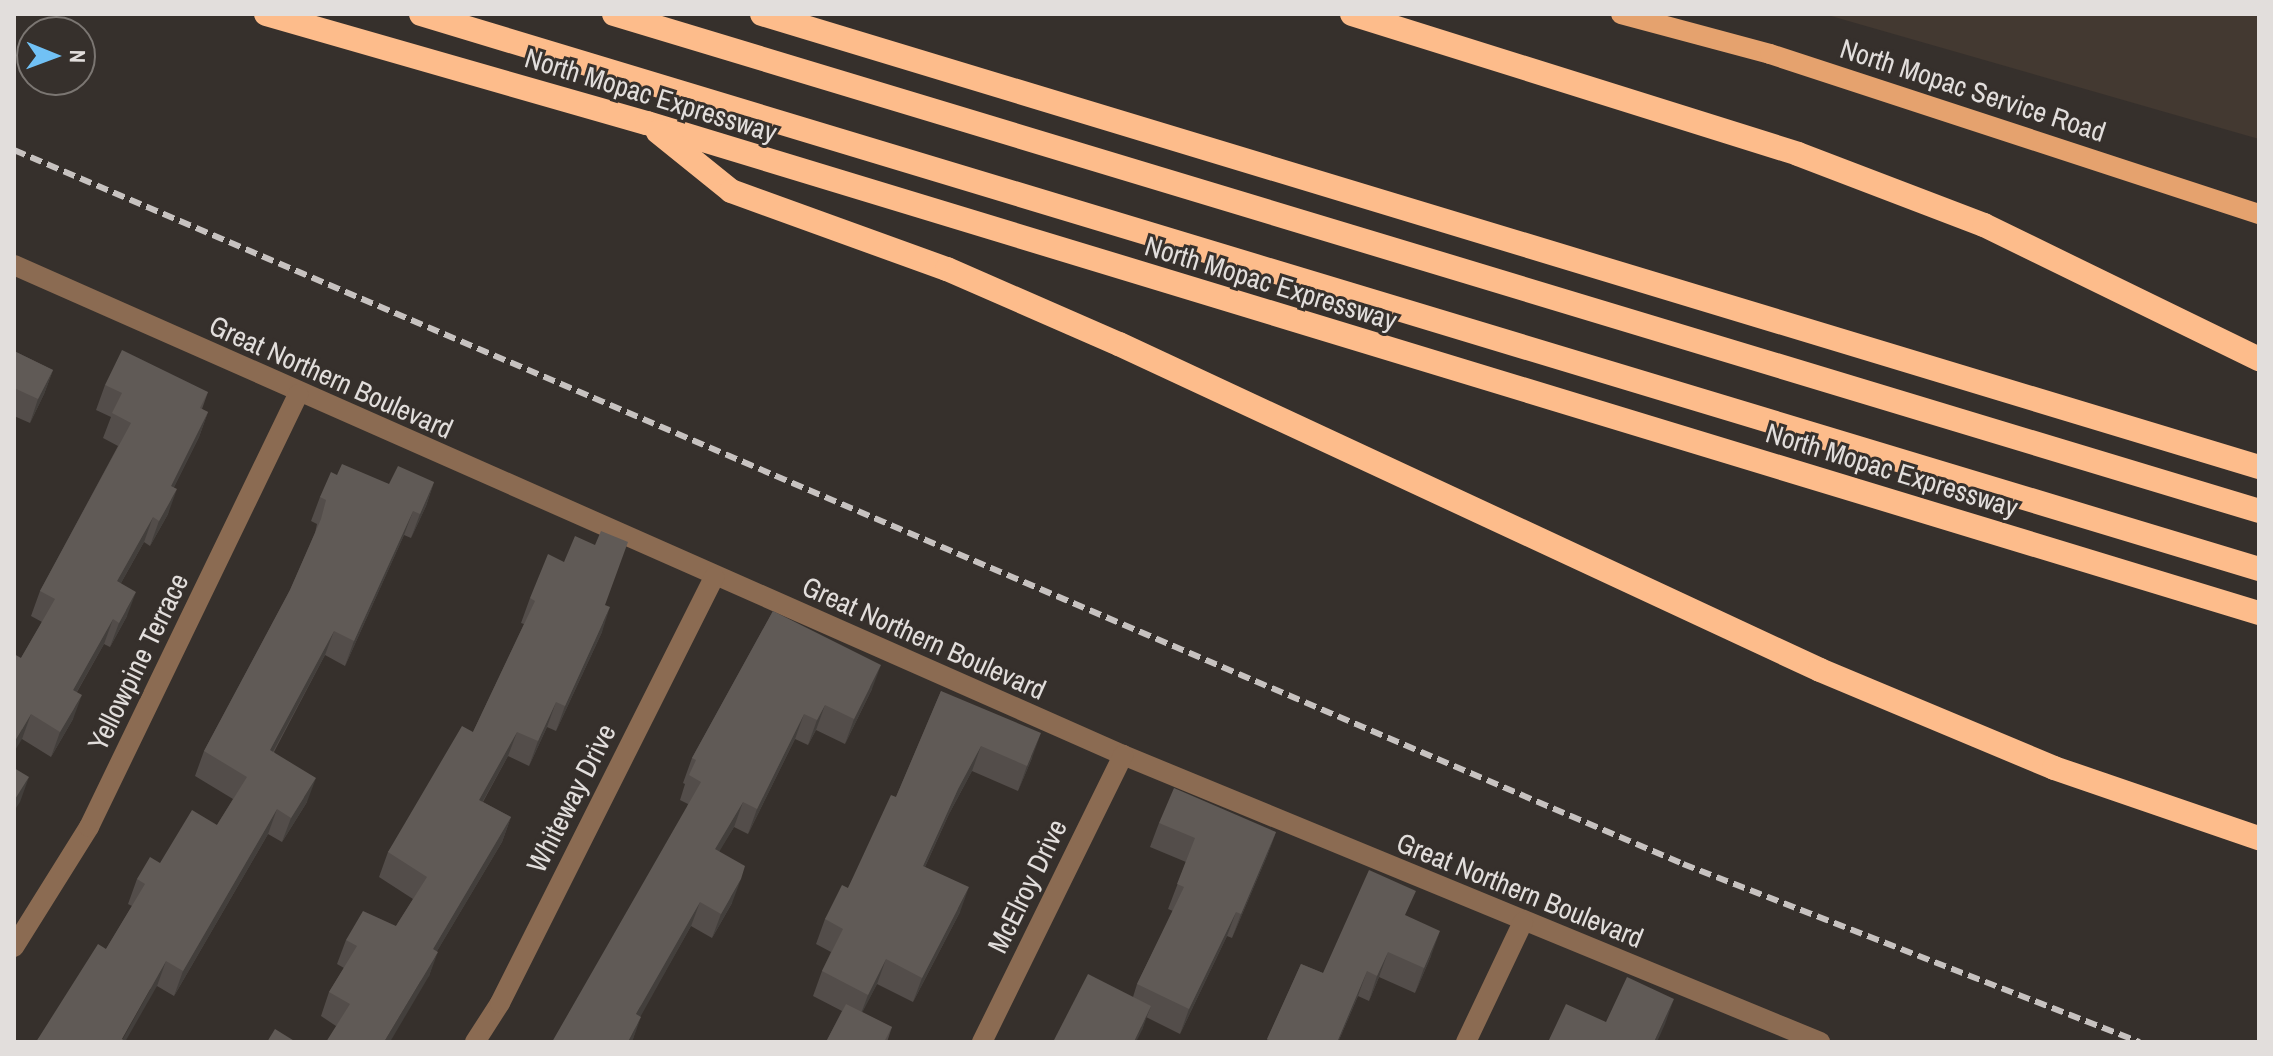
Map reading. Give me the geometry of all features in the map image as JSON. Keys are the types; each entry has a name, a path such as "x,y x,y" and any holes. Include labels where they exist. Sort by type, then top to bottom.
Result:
{"highway":[{"name":"North Mopac Expressway","path":"266,14 647,123 2259,613"},
{"path":"421,14 2259,569"},
{"path":"614,14 2259,511"},
{"path":"762,14 2259,467"},
{"path":"1352,14 1798,154 1970,219 2259,359"},
{"path":"647,123 731,191 947,269 1105,338 1820,670 2054,768 2259,838"}],"main road":[{"name":"North Mopac Service Road","path":"1621,14 1770,54 2259,214"}],"street":[{"name":"Great Northern Boulevard","path":"14,265 298,394 1123,755 1820,1042"},
{"name":"Yellowpine Terrace","path":"14,947 89,827 298,394"},
{"name":"Whiteway Drive","path":"475,1042 500,1003 714,577"},
{"name":"McElroy Drive","path":"982,1042 1123,755"},
{"path":"1466,1042 1523,922"}],"shaded area":[{"path":"1824,14 2259,14 2259,139"}],"building":[{"path":"122,350 208,392 200,408 208,412 171,486 177,489 159,521 153,517 117,581 136,592 119,623 113,619 73,690 82,695 60,732 31,714 14,743 14,654 21,658 55,599 40,591 131,423 112,413 122,393 105,385"},
{"path":"14,351 53,370 38,399 14,388"},
{"path":"342,464 389,484 398,466 434,482 420,514 413,511 354,641 334,631 270,750 316,778 291,818 277,809 183,971 166,961 122,1039 126,1042 36,1042 98,944 106,949 145,884 137,879 150,857 160,863 192,810 217,825 247,777 204,751 290,590 321,519 326,500 320,497 331,472 337,475"},
{"path":"601,531 628,542 605,605 610,607 565,706 556,702 538,741 517,732 479,800 511,817 433,949 438,952 384,1042 326,1042 350,1004 329,992 357,946 346,940 363,911 396,926 427,877 388,852 462,726 473,732 535,601 530,598 548,554 564,562 575,536 595,545"},
{"path":"773,611 881,665 854,719 825,705 817,720 804,714 757,809 743,802 715,849 745,866 741,879 721,914 700,902 636,1014 641,1017 628,1042 552,1042 701,782 689,775 696,760 692,758"},
{"path":"941,691 1041,733 1027,766 981,746 923,866 969,887 922,978 886,959 868,995 822,971 843,929 825,919 842,885 848,888 891,795 896,797"},
{"path":"14,768 29,777 14,801"},
{"path":"1174,788 1276,832 1241,914 1236,912 1189,1009 1137,984 1184,887 1177,884 1195,838 1159,823"},
{"path":"1369,870 1416,891 1405,915 1440,931 1424,968 1388,952 1377,976 1367,971 1338,1040 1342,1042 1274,1042 1267,1039 1301,964 1323,973"},
{"path":"1088,974 1151,1006 1134,1042 1053,1042"},
{"path":"1627,977 1674,999 1654,1042 1548,1042 1566,1004 1606,1022"},
{"path":"846,1004 892,1027 884,1042 826,1042"},
{"path":"275,1029 296,1042 267,1042"}],"railway":[{"path":"14,150 1683,864 2140,1042"}]}
